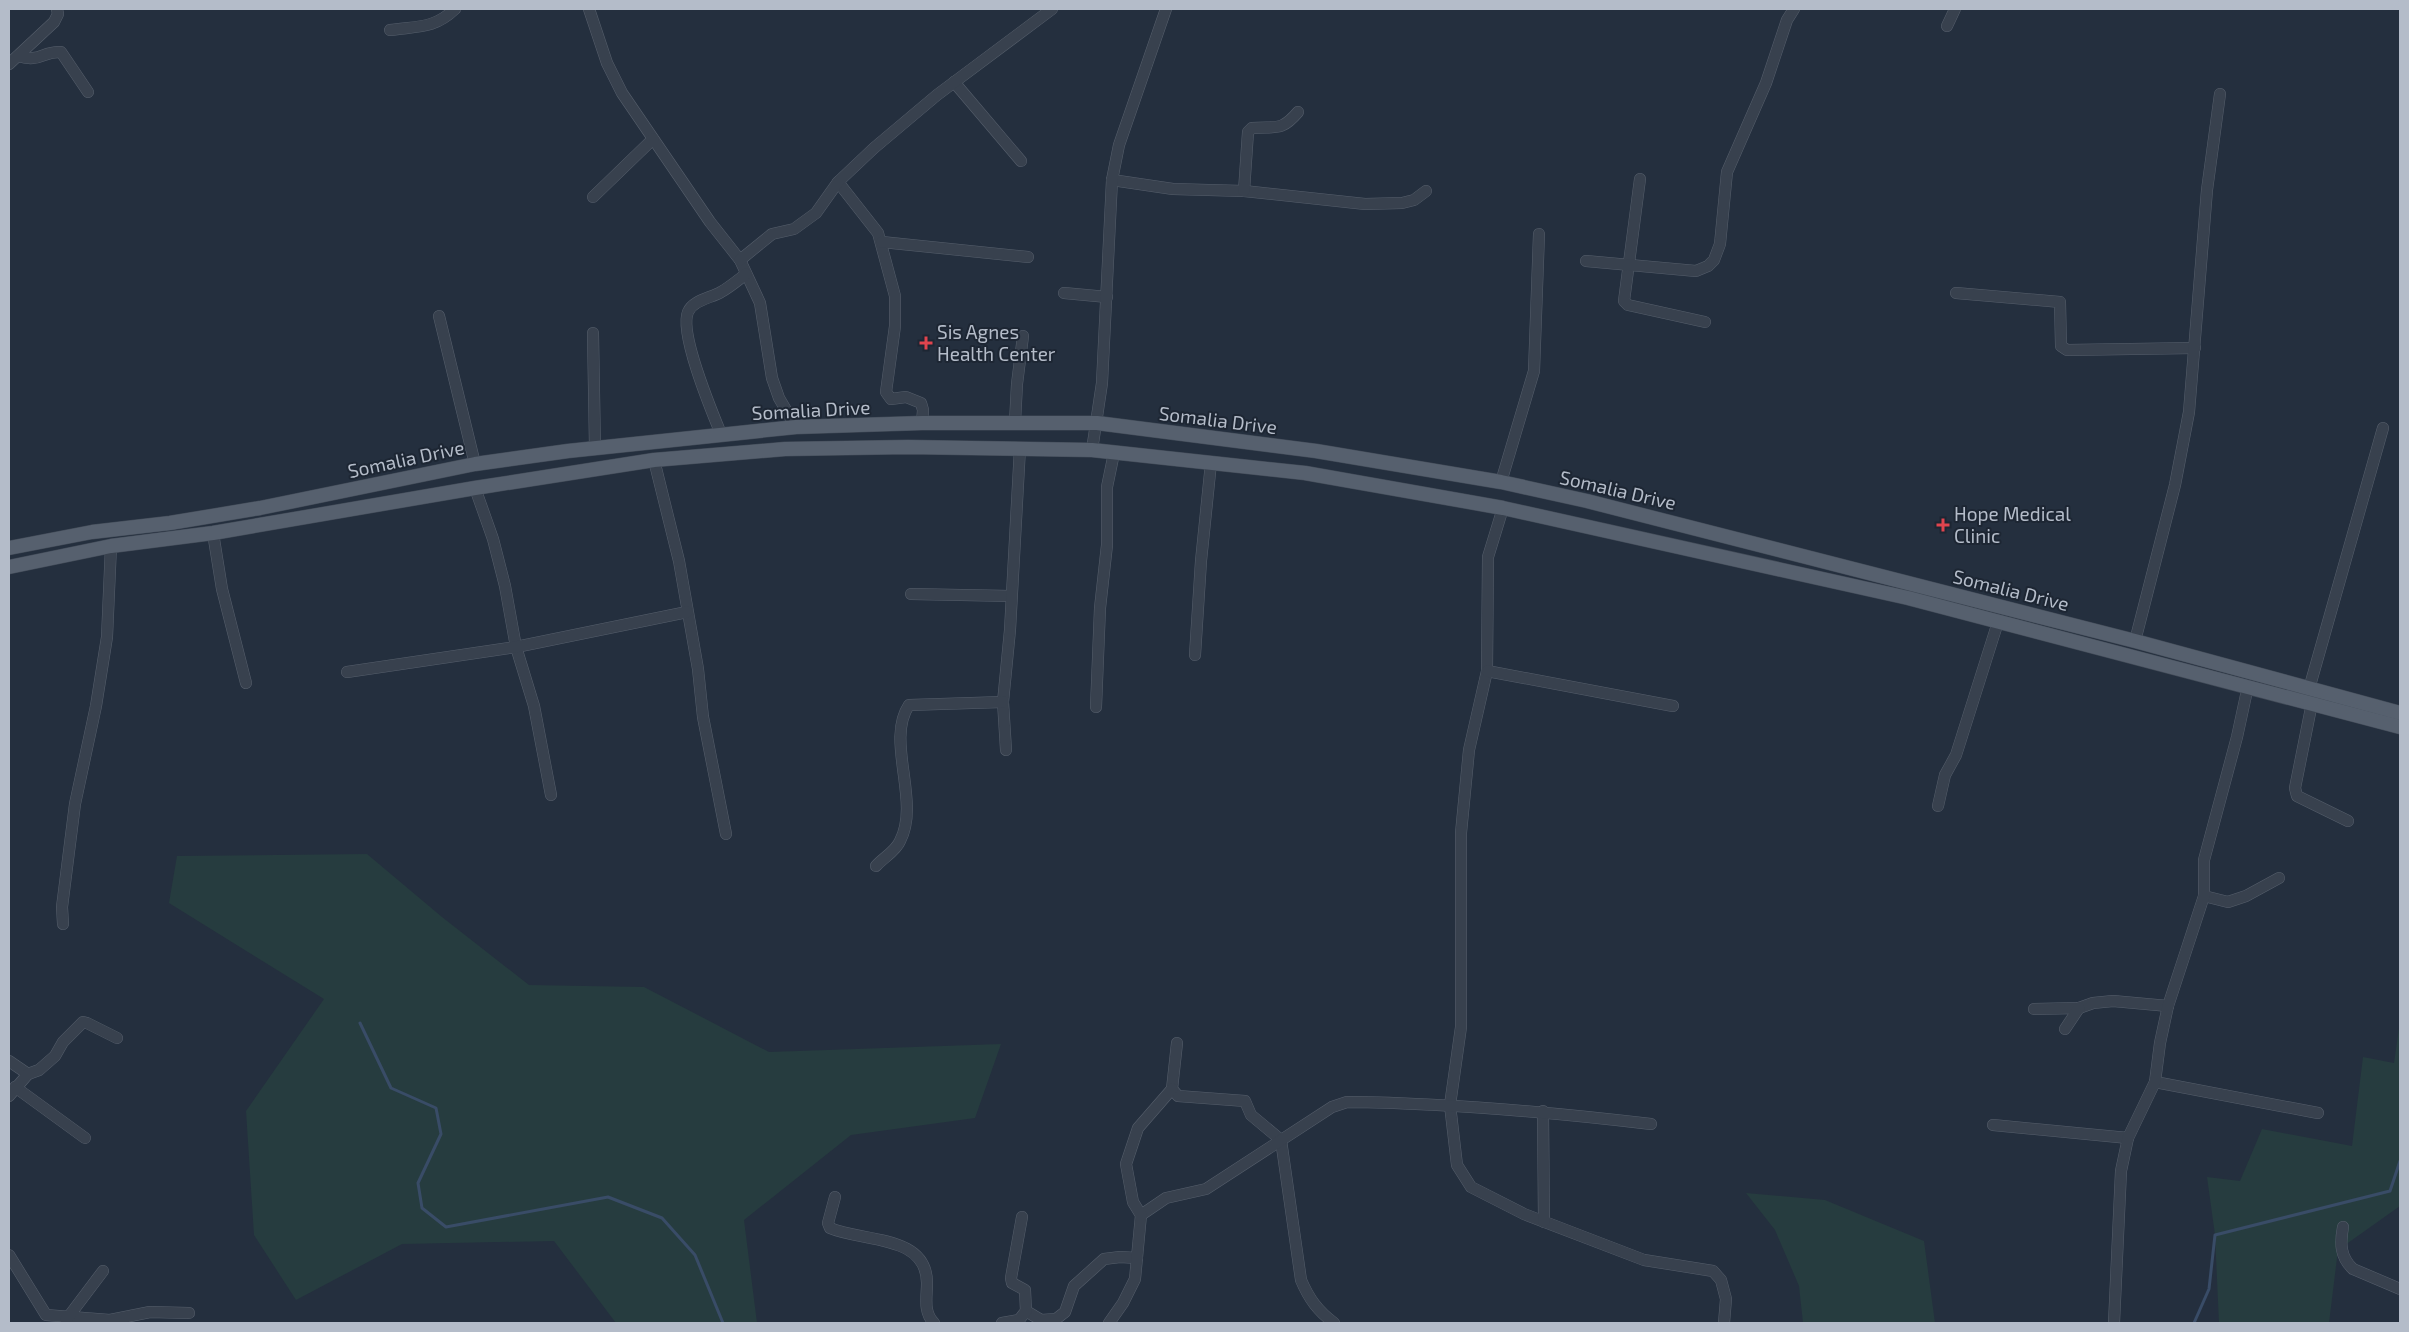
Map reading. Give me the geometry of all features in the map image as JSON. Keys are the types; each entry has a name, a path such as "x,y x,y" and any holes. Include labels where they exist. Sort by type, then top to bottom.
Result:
{"main road":[{"name":"Somalia Drive","path":"9,548 92,532 170,523 260,508 475,464 595,448 796,427 1015,422 1097,424 1316,451 1501,482 1587,501 2135,641 2400,713"},
{"name":"Somalia Drive","path":"9,567 111,546 213,533 475,488 654,460 785,449 908,447 1092,450 1305,473 1503,508 1797,572 2248,686 2400,727"}],"street":[{"path":"9,64 54,22 58,14 57,9"},
{"path":"390,30 432,25 442,21 455,9"},
{"path":"589,9 607,63 622,92 710,222 740,260 760,303 772,378 779,398 796,427"},
{"path":"740,260 772,234 794,230 816,213 838,182 874,148 954,82 1052,9"},
{"path":"1092,450 1097,424 1107,297 1112,180 1119,145 1166,9"},
{"path":"1586,261 1696,271 1708,266 1714,260 1720,244 1727,172 1766,83 1787,20 1794,9"},
{"path":"1947,26 1955,9"},
{"path":"18,56 30,60 54,52 61,52 88,92"},
{"path":"954,82 1020,161"},
{"path":"2135,641 2175,485 2189,412 2207,190 2220,94"},
{"path":"1244,191 1248,132 1252,128 1274,128 1288,124 1298,112"},
{"path":"593,197 653,139"},
{"path":"1640,179 1624,297 1628,305 1705,322"},
{"path":"1112,180 1173,189 1244,191 1377,204 1402,203 1414,200 1426,191"},
{"path":"838,182 858,206 882,242 896,296 895,326 886,392 891,399 906,397 920,403 923,410 922,423"},
{"path":"1501,482 1534,371 1539,234"},
{"path":"882,242 1028,257"},
{"path":"721,434 694,360 687,324 688,312 696,304 722,292 746,274"},
{"path":"1064,293 1107,297"},
{"path":"1956,293 2060,302 2060,346 2067,350 2195,348"},
{"path":"439,316 475,464"},
{"path":"593,333 595,448"},
{"path":"1015,422 1016,384 1023,336"},
{"path":"2309,689 2382,428"},
{"path":"1006,750 1003,702 1010,630 1020,448"},
{"path":"1096,707 1100,608 1107,546 1107,487 1114,453"},
{"path":"654,460 667,507 698,669 703,717 726,834"},
{"path":"1195,655 1201,561 1211,463"},
{"path":"475,488 493,539 505,586 516,646 534,706 551,795"},
{"path":"1503,508 1488,557 1487,671 1469,750 1461,833 1462,1027 1450,1105 1457,1165 1471,1187 1524,1214 1644,1260 1713,1271 1721,1280 1726,1299 1724,1323"},
{"path":"213,533 222,589 246,683"},
{"path":"63,924 62,907 75,804 96,706 107,637 111,546"},
{"path":"911,594 1011,596"},
{"path":"347,672 516,646 687,612"},
{"path":"1938,806 1945,775 1956,755 1998,622"},
{"path":"1487,671 1673,706"},
{"path":"2114,1323 2122,1171 2128,1138 2155,1082 2160,1043 2168,1006 2204,896 2205,855 2238,737 2248,686"},
{"path":"876,866 899,844 904,832 906,802 901,731 902,718 908,705 1003,702"},
{"path":"2312,704 2295,788 2297,796 2348,821"},
{"path":"2204,896 2228,902 2246,896 2279,878"},
{"path":"2034,1009 2079,1008 2093,1003 2113,1001 2168,1006"},
{"path":"2064,1029 2079,1008"},
{"path":"86,1138 12,1092 28,1074 40,1070 83,1022 117,1038"},
{"path":"1111,1323 1135,1279 1137,1258 1141,1215 1132,1202 1126,1164 1138,1128 1172,1089 1177,1043"},
{"path":"9,1061 28,1074"},
{"path":"2155,1082 2318,1113"},
{"path":"1172,1089 1178,1096 1245,1101 1251,1116 1281,1140 1300,1280 1319,1317 1334,1323"},
{"path":"1141,1215 1166,1198 1206,1189 1332,1107 1347,1102 1450,1105 1543,1111 1652,1124"},
{"path":"1543,1111 1544,1222"},
{"path":"1993,1125 2128,1138"},
{"path":"835,1197 828,1223 830,1228 896,1243 914,1253 926,1273 925,1296 929,1318 934,1323"},
{"path":"1002,1323 1018,1320 1026,1311 1025,1290 1012,1282 1011,1278 1022,1217"},
{"path":"2343,1227 2340,1244 2348,1264 2353,1269 2400,1289"},
{"path":"9,1255 47,1319 110,1320 150,1312 189,1313"},
{"path":"1026,1311 1041,1320 1056,1319 1065,1312 1074,1286 1104,1259 1120,1257 1137,1258"},
{"path":"66,1320 102,1271"}],"green space":[{"path":"367,854 442,917 529,985 644,987 769,1052 1001,1044 975,1118 851,1135 744,1220 757,1323 616,1323 554,1241 402,1244 296,1300 254,1235 246,1111 324,999 169,903 177,856"},
{"path":"2400,1021 2400,1206 2338,1250 2329,1323 2219,1323 2215,1235 2207,1177 2240,1181 2262,1129 2352,1146 2363,1057 2394,1063"},
{"path":"1746,1193 1825,1200 1924,1241 1935,1323 1803,1323 1799,1286 1775,1230"}],"waterway":[{"path":"360,1023 391,1088 436,1108 441,1134 418,1183 422,1208 446,1227 608,1197 662,1218 695,1255 723,1323"},
{"path":"2194,1323 2209,1289 2215,1235 2390,1191 2400,1161"}],"place":[{"name":"Sis Agnes Health Center","path":"926,343"},
{"name":"Hope Medical Clinic","path":"1943,525"}]}
